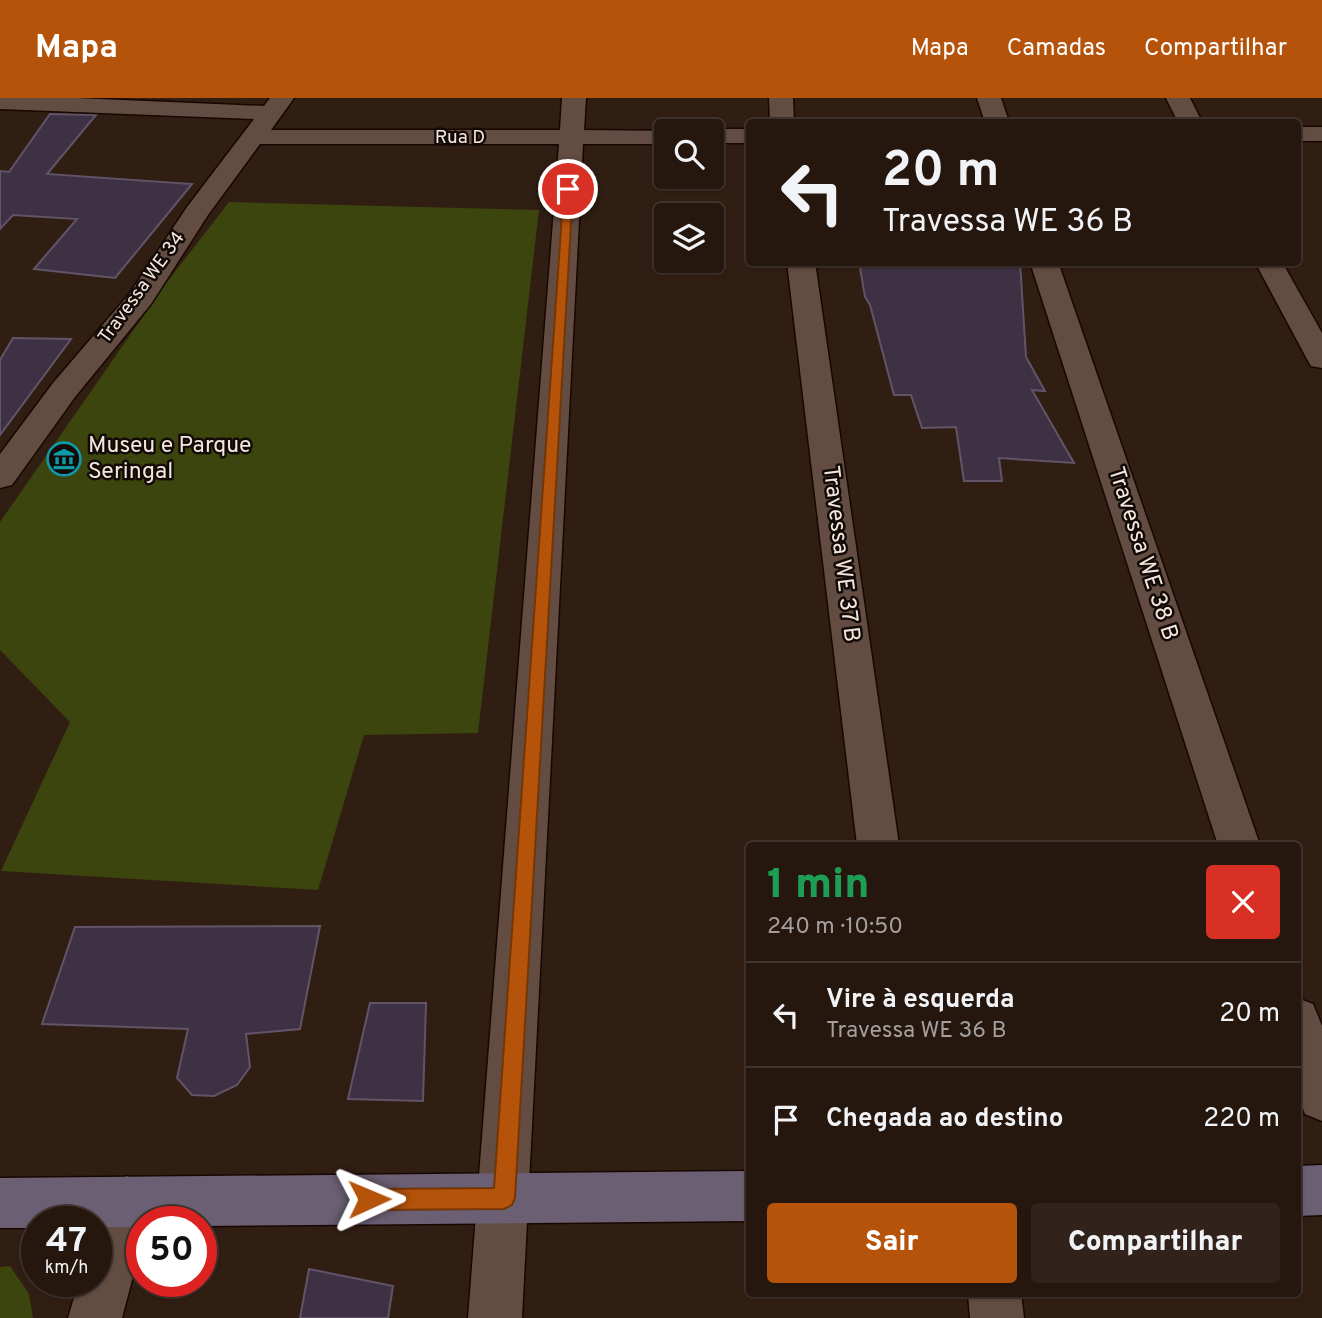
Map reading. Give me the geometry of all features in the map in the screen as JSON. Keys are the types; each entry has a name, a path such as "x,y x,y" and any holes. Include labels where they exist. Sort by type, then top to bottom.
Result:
{"main road":[{"path":"1301,1191 1322,1190"},
{"path":"0,1202 746,1196"}],"street":[{"path":"495,1318 574,98"},
{"path":"781,98 782,119"},
{"path":"989,98 996,119"},
{"path":"1178,98 1188,119"},
{"path":"0,102 277,106"},
{"name":"Travessa WE 34","path":"0,477 64,390 141,298 197,213 277,106"},
{"path":"1301,134 1322,134"},
{"path":"724,136 746,136"},
{"name":"Rua D","path":"253,137 654,137"},
{"name":"Travessa WE 37 B","path":"802,266 878,842"},
{"name":"Travessa WE 38 B","path":"1045,266 1238,842"},
{"path":"1270,266 1322,359"},
{"path":"1301,1032 1322,1097"},
{"path":"95,1318 127,1201"},
{"path":"995,1297 998,1318"}],"green space":[{"path":"229,202 539,210 478,733 364,735 318,890 1,871 70,722 0,650 0,522 167,282"},
{"path":"10,1266 21,1282 21,1297 30,1297 33,1318 0,1318 0,1267"}],"building":[{"path":"50,114 96,115 47,174 192,184 115,278 34,269 77,219 13,215 0,229 0,171 9,172"},
{"path":"860,266 1020,266 1026,357 1045,391 1032,390 1074,463 999,458 1002,481 964,481 956,427 922,428 911,395 894,395 870,305 865,297"},
{"path":"13,338 71,339 0,435 0,360"},
{"path":"320,926 300,1029 246,1034 250,1067 237,1085 214,1096 192,1095 177,1078 188,1029 42,1024 75,927"},
{"path":"370,1003 426,1003 423,1101 348,1099"},
{"path":"309,1269 393,1286 388,1318 300,1318"}],"place":[{"name":"Museu e Parque Seringal","path":"64,459"}],"route":[{"path":"369,1199 504,1198 568,189"}]}
